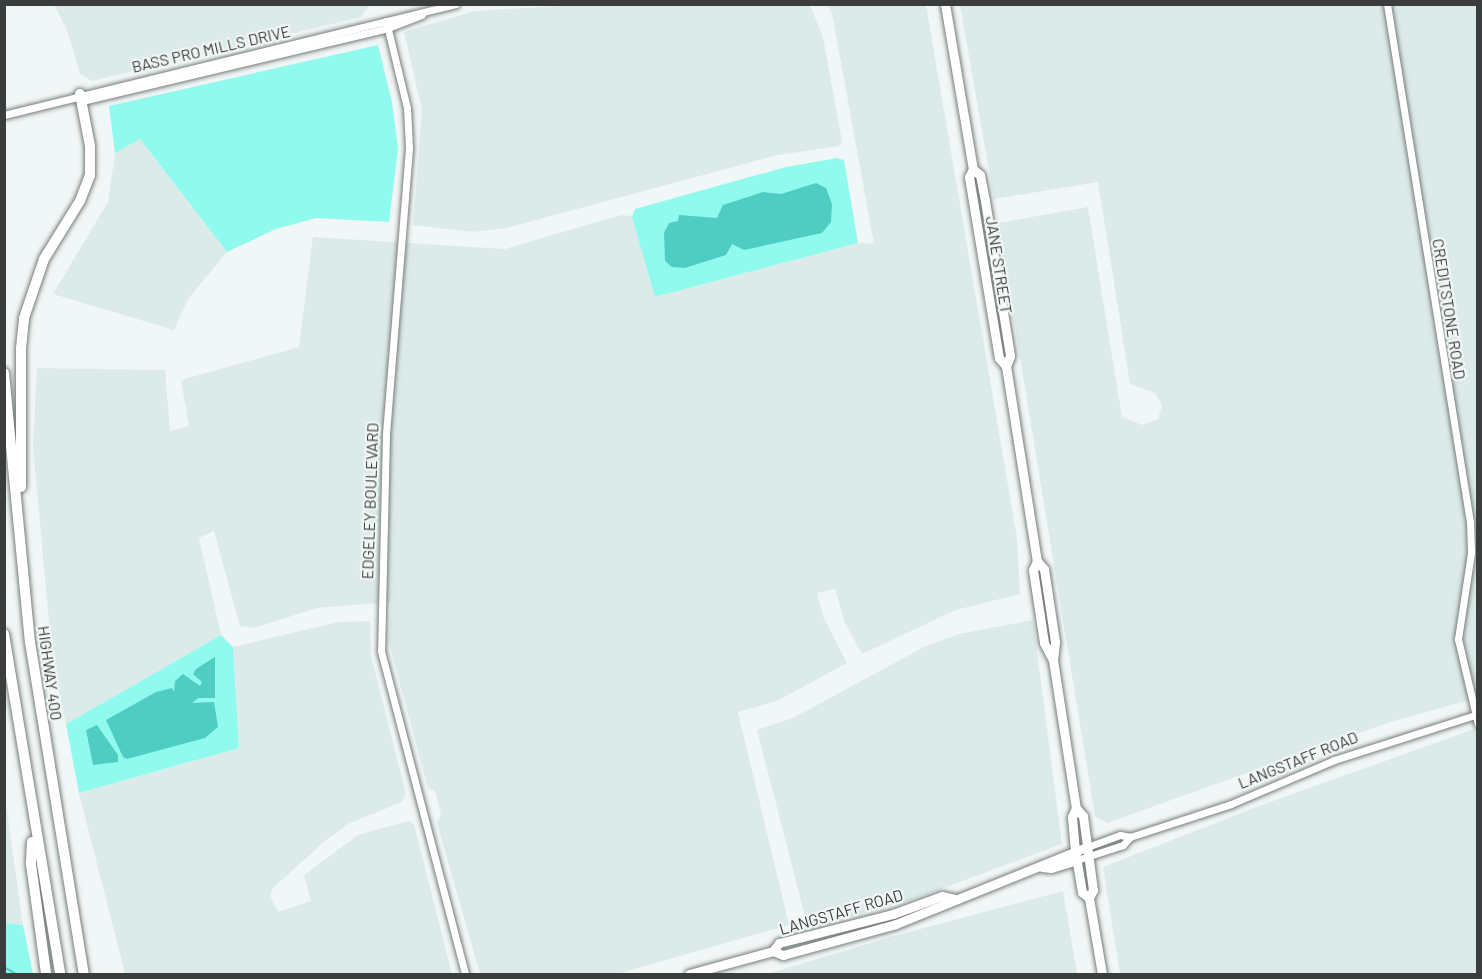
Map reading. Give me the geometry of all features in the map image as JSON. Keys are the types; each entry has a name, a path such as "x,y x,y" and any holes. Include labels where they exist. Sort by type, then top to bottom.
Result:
{"highway":[{"path":"17,511 21,482 21,348 24,318 44,260 80,201 90,175 81,97"},
{"name":"HIGHWAY 400","path":"4,373 30,642 84,975"},
{"path":"4,634 60,975"},
{"path":"33,821 31,864 46,975"}],"main road":[{"name":"JANE STREET","path":"945,4 974,169 969,177 999,358 1006,366 1037,561 1044,569 1055,642 1053,660 1076,808 1083,816 1093,890 1089,898 1102,975"},
{"name":"JANE STREET","path":"1076,808 1072,817 1076,856 1082,892 1089,898"},
{"name":"LANGSTAFF ROAD","path":"689,975 773,951 780,943 893,914 942,896 955,899 1042,867 1048,860 1076,856 1087,847"}],"street":[{"name":"BASS PRO MILLS DRIVE","path":"7,114 387,24 456,4"},
{"name":"CREDITSTONE ROAD","path":"1388,4 1470,522 1471,553 1458,639 1478,724"},
{"name":"EDGELEY BOULEVARD","path":"387,24 407,108 409,148 386,424 381,651 465,975"},
{"name":"LANGSTAFF ROAD","path":"1087,847 1120,835 1130,837 1231,804 1360,751 1476,715"},
{"name":"LANGSTAFF ROAD","path":"1076,856 1089,857 1123,845 1130,837"}],"shaded area":[{"path":"368,4 369,6 361,17 92,81 80,74 67,30 54,5"},
{"path":"590,4 810,5 823,37 842,142 839,146 778,155 506,228 473,232 413,225 422,110 404,32 475,11"},
{"path":"827,5 926,5 1017,538 1020,594 956,610 862,654 844,621 835,589 817,593 823,616 847,663 777,701 738,712 789,925 617,974 480,974 437,823 441,814 435,791 428,788 389,643 391,602 317,608 254,628 240,626 214,531 199,538 221,635 66,724 53,666 33,447 37,368 165,370 170,431 189,426 181,380 299,347 313,237 505,249 621,215 632,216 655,297 858,243 874,244 832,13"},
{"path":"960,5 1477,5 1477,698 1390,722 1107,823 1095,816 998,223 1088,207 1122,417 1142,425 1158,419 1162,405 1155,393 1130,384 1098,182 994,199"},
{"path":"378,45 392,102 398,149 389,222 316,218 276,229 227,252 140,139 115,153 109,106"},
{"path":"140,139 227,252 188,299 174,330 53,294 108,202 115,153"},
{"path":"837,158 844,160 858,243 655,297 632,217 635,209 786,167"},
{"path":"816,183 826,188 832,204 831,222 822,233 744,250 732,244 726,255 685,268 672,267 665,261 664,233 669,223 678,221 679,215 717,218 723,205 763,192 781,194"},
{"path":"1033,620 1062,844 914,899 808,928 757,730 793,718 924,647 959,634"},
{"path":"370,621 371,656 406,794 402,802 350,823 326,840 273,888 270,896 278,912 311,901 304,875 358,835 408,821 414,824 452,974 125,974 79,793 239,748 233,647 338,622"},
{"path":"221,635 233,647 239,748 79,793 66,724"},
{"path":"215,657 215,698 198,698 192,703 214,702 218,727 205,738 127,759 123,757 106,720 156,692 172,688 174,692 175,681 183,674 200,686 202,682 193,674 196,669"},
{"path":"97,725 118,755 118,762 93,765 86,730"},
{"path":"1477,728 1477,974 1120,974 1103,867 1259,806"},
{"path":"5,797 23,925 5,923"},
{"path":"1063,891 1077,974 767,974 890,937"},
{"path":"5,923 23,925 33,974 5,974"}],"waterway":[{"path":"4,967 16,974"}]}
